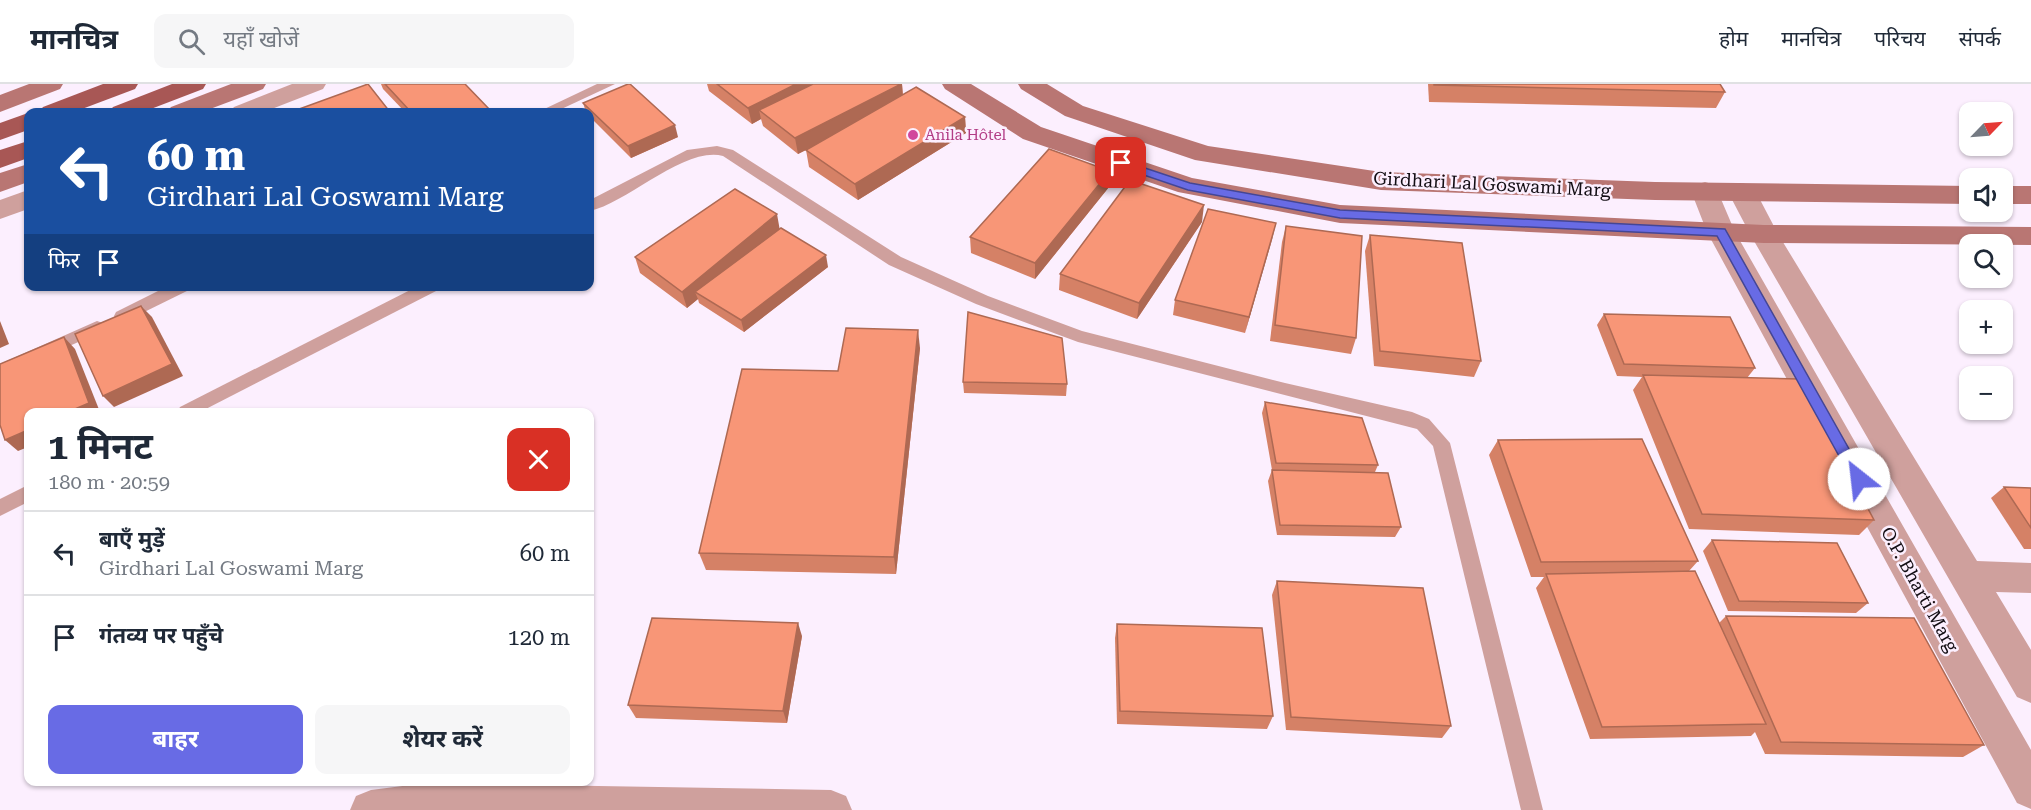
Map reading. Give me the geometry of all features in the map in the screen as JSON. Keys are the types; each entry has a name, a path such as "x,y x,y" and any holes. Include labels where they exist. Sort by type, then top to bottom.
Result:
{"main road":[{"path":"0,104 51,84"},
{"path":"63,108 126,84"},
{"path":"132,108 194,84"},
{"path":"191,108 254,84"},
{"name":"Girdhari Lal Goswami Marg","path":"954,84 1032,133 1188,186 1340,214 1764,234 2031,236"},
{"name":"Girdhari Lal Goswami Marg","path":"1030,84 1074,111 1204,154 1381,181 1742,192 1959,195"},
{"path":"0,132 24,123"},
{"path":"0,160 24,151"},
{"path":"0,183 24,174"},
{"path":"2013,195 2031,195"}],"street":[{"path":"253,108 314,84"},
{"name":"O.P. Bharti Marg","path":"1705,191 1721,232 2031,789"},
{"path":"1742,192 1764,234 2031,685"},
{"path":"0,210 24,201"},
{"path":"1966,576 2031,578"},
{"path":"371,810 426,803 831,810"}],"lane":[{"path":"554,108 608,84"},
{"path":"594,204 692,153 703,150 723,151 895,261 982,300 1078,336 1423,424 1441,443 1532,810"},
{"path":"0,371 172,291"},
{"path":"194,408 422,291"},
{"path":"0,508 24,495"}],"building":[{"path":"368,84 387,108 302,108"},
{"path":"385,84 465,84 488,108 407,108"},
{"path":"630,84 675,125 628,146 594,114 594,108 588,108 583,103"},
{"path":"717,84 796,84 748,108"},
{"path":"813,84 901,84 795,138 759,110"},
{"path":"1720,84 1725,92 1434,85"},
{"path":"916,87 965,117 855,184 806,150"},
{"path":"1049,149 1110,171 1035,263 970,237"},
{"path":"1130,180 1204,205 1139,303 1060,274"},
{"path":"735,189 777,214 682,292 635,257"},
{"path":"1208,209 1276,223 1249,317 1175,300"},
{"path":"1286,226 1362,236 1356,338 1275,325"},
{"path":"781,228 826,255 741,320 695,292"},
{"path":"1370,235 1462,243 1481,361 1380,351"},
{"path":"141,306 172,364 103,396 75,334"},
{"path":"968,312 1062,338 1067,384 963,382"},
{"path":"1604,314 1730,317 1755,368 1624,364"},
{"path":"846,328 918,330 894,557 699,553 742,369 838,371"},
{"path":"64,337 89,403 77,408 24,408 24,432 5,440 0,425 0,364"},
{"path":"1643,375 1799,379 1874,520 1702,514"},
{"path":"1265,402 1362,418 1378,465 1276,463"},
{"path":"1642,439 1698,561 1541,562 1498,440"},
{"path":"1272,470 1388,473 1401,527 1280,525"},
{"path":"2004,487 2031,488 2031,528"},
{"path":"1712,540 1837,543 1868,603 1739,601"},
{"path":"1695,571 1766,724 1602,727 1546,574"},
{"path":"1277,581 1423,588 1451,726 1291,717"},
{"path":"1726,616 1914,618 1984,745 1781,742"},
{"path":"652,618 798,623 783,711 628,705"},
{"path":"1117,624 1262,628 1273,716 1120,711"}],"place":[{"name":"Anila Hôtel","path":"913,135"}],"route":[{"path":"1121,163 1188,186 1340,214 1721,232 1859,479"}]}
